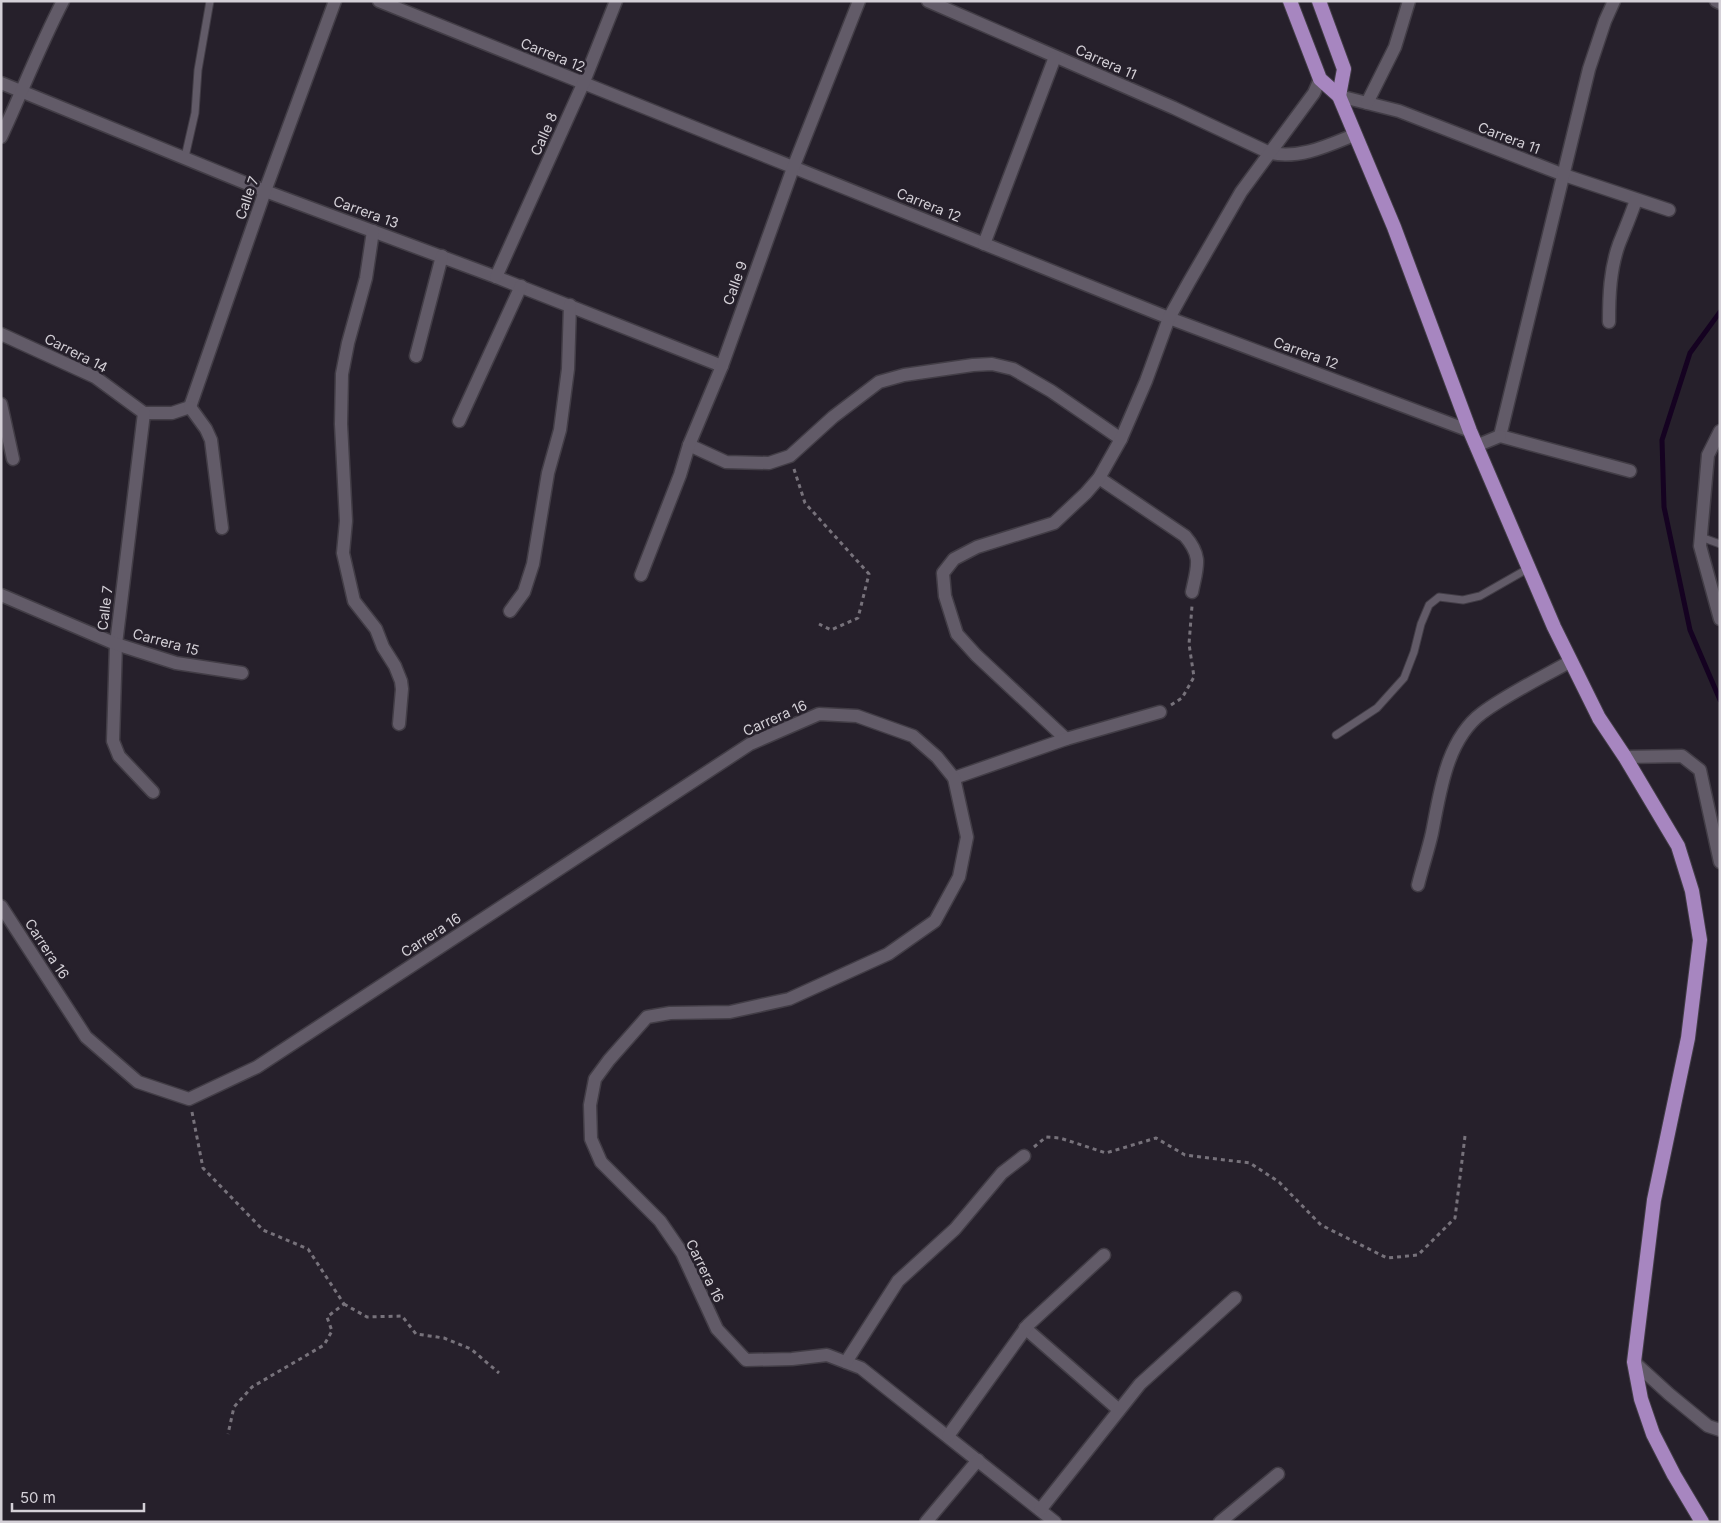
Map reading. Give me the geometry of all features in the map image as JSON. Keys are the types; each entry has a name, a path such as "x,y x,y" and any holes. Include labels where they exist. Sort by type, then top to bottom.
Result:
{"highway":[{"path":"1290,1 1320,79 1339,96 1394,227 1476,446 1529,568 1599,718 1625,757 1678,846 1692,890 1700,940 1688,1038 1654,1200 1634,1362 1641,1400 1653,1434 1674,1475 1702,1522"},
{"path":"1319,1 1344,69 1339,96"}],"street":[{"path":"1,138 40,48 63,1"},
{"name":"Calle 7","path":"190,406 265,191 335,1"},
{"name":"Carrera 12","path":"379,1 1169,318 1470,431"},
{"name":"Calle 8","path":"496,277 583,84 616,1"},
{"name":"Calle 9","path":"641,575 680,475 689,445 722,366 794,168 859,1"},
{"name":"Carrera 11","path":"928,1 1056,56 1270,153"},
{"path":"1367,103 1395,47 1409,1"},
{"path":"1500,436 1589,69 1605,21 1614,1"},
{"path":"1716,1 1720,3"},
{"path":"984,244 1056,56"},
{"path":"1066,739 976,655 957,634 945,596 943,573 954,559 976,547 1054,523 1099,478 1121,439 1146,381 1169,318 1241,192 1314,93 1320,79"},
{"name":"Carrera 13","path":"1,83 265,191 570,305 722,366"},
{"name":"Carrera 11","path":"1339,96 1399,111 1564,175 1669,210"},
{"path":"1270,153 1283,155 1304,153 1354,135"},
{"path":"1609,322 1613,268 1619,245 1636,200"},
{"path":"373,231 366,278 348,343 342,374 340,415 346,521 343,553 354,601 376,629 401,681 399,724"},
{"path":"416,356 442,256"},
{"path":"459,421 520,286"},
{"path":"510,611 524,592 533,564 548,473 560,430 568,369 570,305"},
{"name":"Carrera 14","path":"1,334 95,376 144,413"},
{"path":"689,445 726,462 769,462 790,456 833,416 879,382 904,375 992,364 1014,369 1121,439"},
{"path":"1,404 13,459"},
{"path":"144,413 172,413 190,406 206,429 211,440 222,528"},
{"name":"Calle 7","path":"144,413 116,644 113,741 118,756 153,792"},
{"path":"1720,431 1708,455 1700,546 1720,619"},
{"path":"1476,446 1500,436 1630,471"},
{"path":"1099,478 1185,536 1195,547 1198,559 1192,592"},
{"name":"Carrera 15","path":"1,595 116,644 176,663 242,673"},
{"path":"1418,885 1448,762 1462,736 1481,714 1571,660"},
{"path":"954,778 1066,739 1160,712"},
{"name":"Carrera 16","path":"1,906 86,1036 138,1082 189,1099 257,1067 750,744 819,714 857,716 912,736 937,757 954,778 967,836 959,878 935,921 888,954 788,999 730,1012 670,1013 647,1017 609,1060 595,1080 590,1105 591,1140 601,1162 660,1221 682,1253 717,1329 746,1360 792,1359 827,1355 860,1368 1055,1522"},
{"path":"1625,757 1682,756 1700,770 1720,862"},
{"path":"846,1362 898,1281 955,1229 1002,1173 1024,1156"},
{"path":"948,1436 1025,1328 1104,1255"},
{"path":"1040,1510 1140,1384 1235,1298"},
{"path":"1025,1328 1119,1410"},
{"path":"1634,1362 1708,1426 1720,1430"},
{"path":"926,1522 978,1460"},
{"path":"1220,1522 1278,1474"}],"lane":[{"path":"185,157 195,113 198,70 210,1"},
{"path":"1701,536 1720,544"},
{"path":"1336,735 1377,708 1404,678 1414,652 1421,624 1429,605 1438,597 1463,600 1480,596 1529,568"}],"path":[{"path":"790,456 805,503 868,574 858,618 831,630 819,624"},
{"path":"1160,712 1182,698 1194,677 1189,644 1192,592"},
{"path":"189,1099 203,1168 263,1230 308,1249 344,1304 367,1317 402,1316 416,1334 444,1338 471,1349 499,1374"},
{"path":"1024,1156 1046,1136 1060,1138 1106,1153 1156,1138 1185,1156 1250,1163 1279,1182 1321,1225 1387,1258 1418,1255 1455,1218 1465,1136"},
{"path":"228,1434 234,1407 252,1387 324,1345 332,1331 327,1317 344,1304"}],"waterway":[{"path":"1720,312 1690,353 1662,440 1664,507 1690,630 1720,700"}]}
